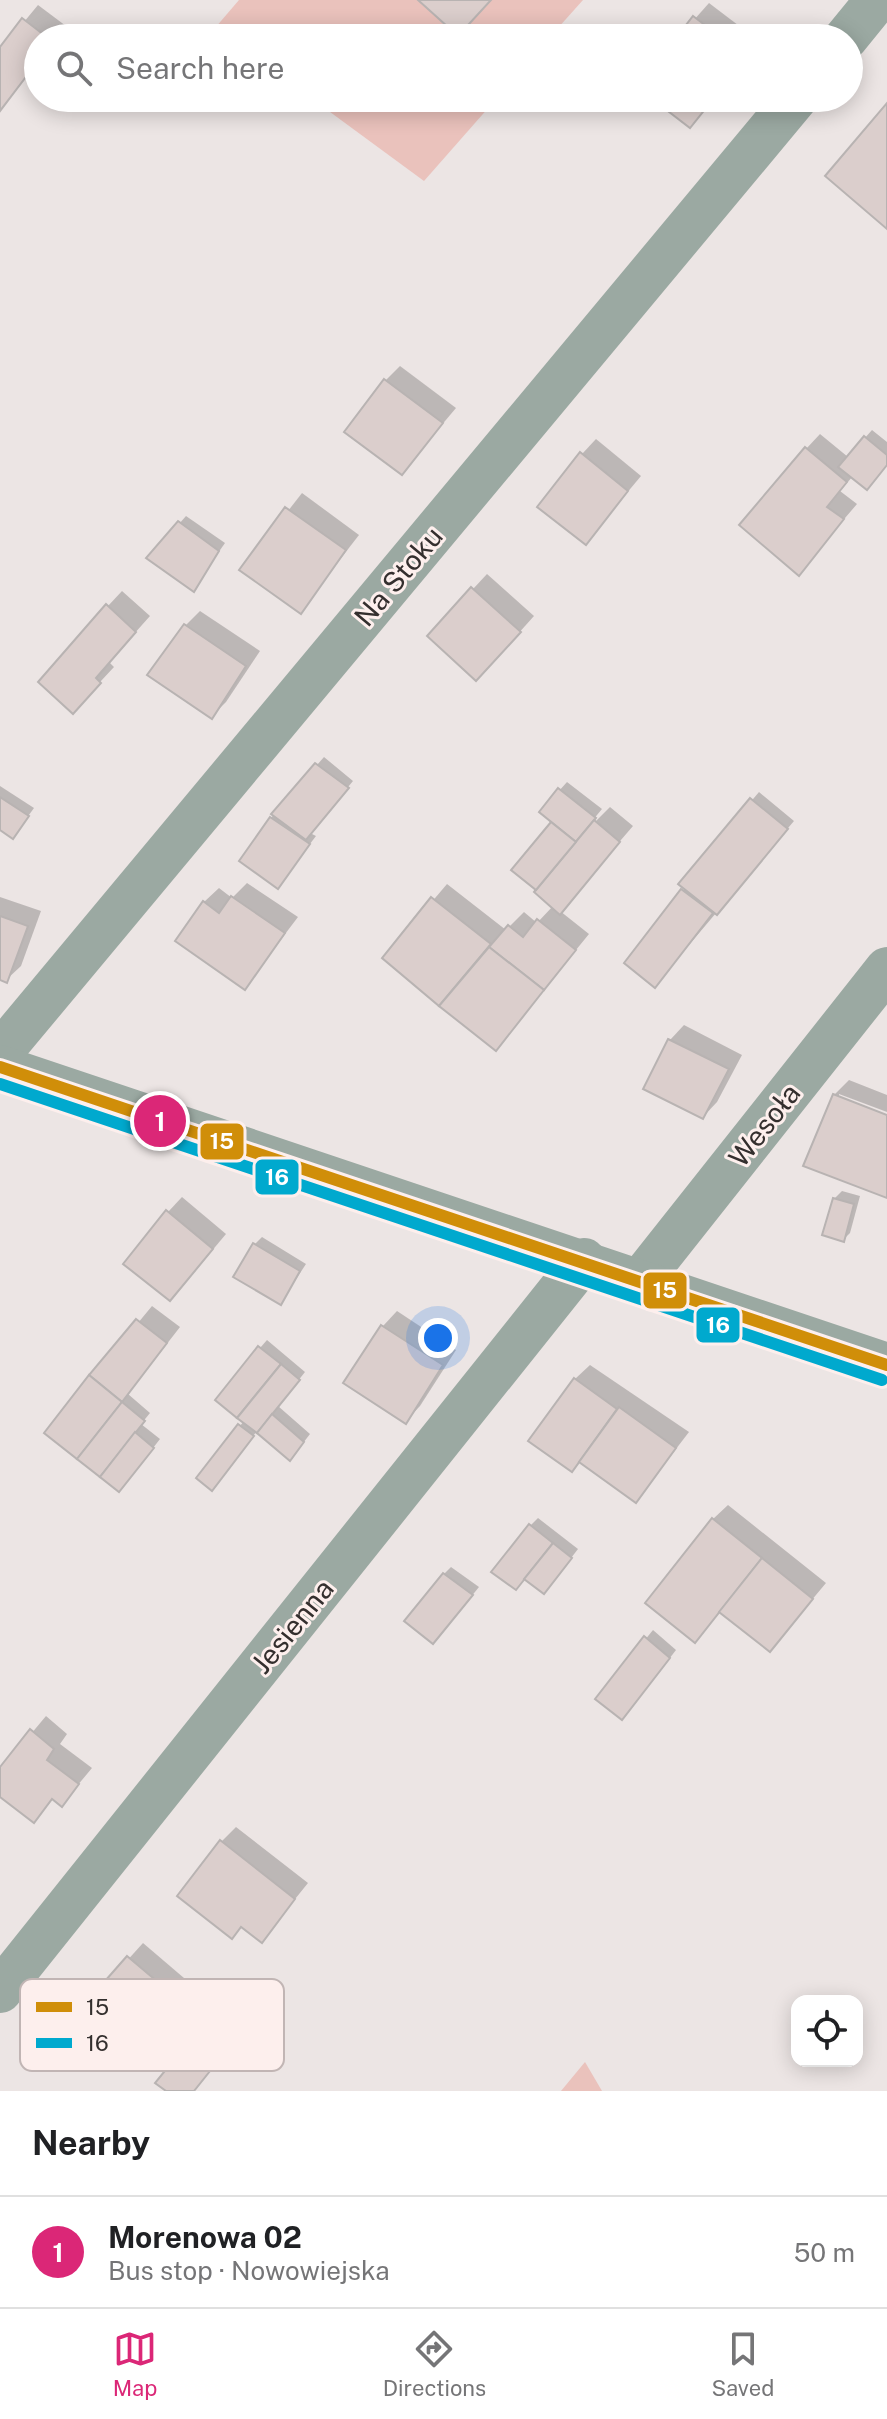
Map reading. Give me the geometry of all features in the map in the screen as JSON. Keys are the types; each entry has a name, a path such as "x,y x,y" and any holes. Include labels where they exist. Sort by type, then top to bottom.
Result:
{"street":[{"path":"857,24 877,0"},
{"name":"Na Stoku","path":"0,1053 784,112"},
{"name":"Wesoła","path":"640,1281 887,969"},
{"path":"0,1067 584,1260 887,1365"},
{"name":"Jesienna","path":"0,1991 584,1260"}],"shaded area":[{"path":"239,0 583,0 562,24 218,24"},
{"path":"330,112 485,112 424,181"},
{"path":"585,2062 602,2091 561,2091"}],"building":[{"path":"418,0 491,0 469,24 445,24"},
{"path":"693,16 704,24 687,24"},
{"path":"22,18 30,24 24,24 24,79 0,111 0,47"},
{"path":"887,103 887,229 825,176"},
{"path":"669,112 703,112 690,128"},
{"path":"384,379 443,423 402,475 344,432"},
{"path":"864,436 887,455 887,465 867,490 838,467"},
{"path":"805,447 847,482 827,507 844,519 799,576 739,525"},
{"path":"580,452 628,491 586,545 537,507"},
{"path":"285,507 346,550 301,614 239,570"},
{"path":"178,521 219,551 194,592 146,558"},
{"path":"471,587 521,632 476,681 427,636"},
{"path":"106,604 136,632 96,678 101,683 73,714 38,682"},
{"path":"184,624 246,666 212,719 147,675"},
{"path":"315,763 349,788 306,840 271,814"},
{"path":"558,788 596,818 576,842 539,812"},
{"path":"0,797 29,816 13,839 0,830"},
{"path":"750,798 788,829 717,915 678,884"},
{"path":"270,817 310,844 278,889 239,861"},
{"path":"594,820 620,842 560,915 534,892"},
{"path":"551,822 576,842 536,890 511,870"},
{"path":"681,889 713,913 655,988 624,963"},
{"path":"231,896 285,933 245,990 175,941 203,901 219,913"},
{"path":"431,897 491,944 439,1006 382,958"},
{"path":"0,916 28,926 7,983 0,980"},
{"path":"537,919 576,950 544,990 489,947 508,925 523,937"},
{"path":"489,947 544,990 496,1051 439,1006"},
{"path":"668,1039 729,1069 703,1119 643,1089"},
{"path":"833,1094 887,1115 887,1198 803,1166"},
{"path":"833,1198 854,1204 844,1242 822,1235"},
{"path":"166,1210 213,1249 170,1301 123,1264"},
{"path":"253,1243 300,1271 281,1305 233,1277"},
{"path":"136,1319 167,1343 122,1402 89,1375"},
{"path":"381,1325 443,1365 406,1424 343,1383"},
{"path":"258,1346 281,1364 237,1418 215,1400"},
{"path":"281,1364 300,1380 257,1433 237,1418"},
{"path":"89,1375 122,1402 77,1459 44,1433"},
{"path":"574,1378 617,1409 572,1472 528,1441"},
{"path":"122,1402 145,1421 100,1477 77,1459"},
{"path":"619,1407 676,1448 636,1503 579,1462"},
{"path":"272,1414 304,1442 290,1461 257,1433"},
{"path":"238,1424 254,1436 212,1491 196,1478"},
{"path":"135,1432 154,1448 119,1492 100,1477"},
{"path":"712,1518 762,1558 695,1643 645,1603"},
{"path":"529,1524 553,1543 516,1590 491,1572"},
{"path":"553,1543 572,1558 544,1594 524,1579"},
{"path":"762,1558 813,1599 770,1652 719,1612"},
{"path":"443,1573 473,1595 433,1644 404,1621"},
{"path":"644,1636 670,1658 622,1720 595,1699"},
{"path":"30,1729 54,1749 47,1760 79,1784 62,1807 52,1799 34,1823 0,1797 0,1767"},
{"path":"220,1840 295,1899 262,1943 241,1927 232,1939 177,1896"},
{"path":"127,1956 154,1979 107,1979"},
{"path":"165,2071 210,2071 194,2091 166,2091 155,2083"}],"transit line":[{"name":"15","path":"0,1067 887,1365"},
{"name":"16","path":"0,1084 882,1380"}],"place":[{"name":"Morenowa 02","path":"160,1121"}]}
